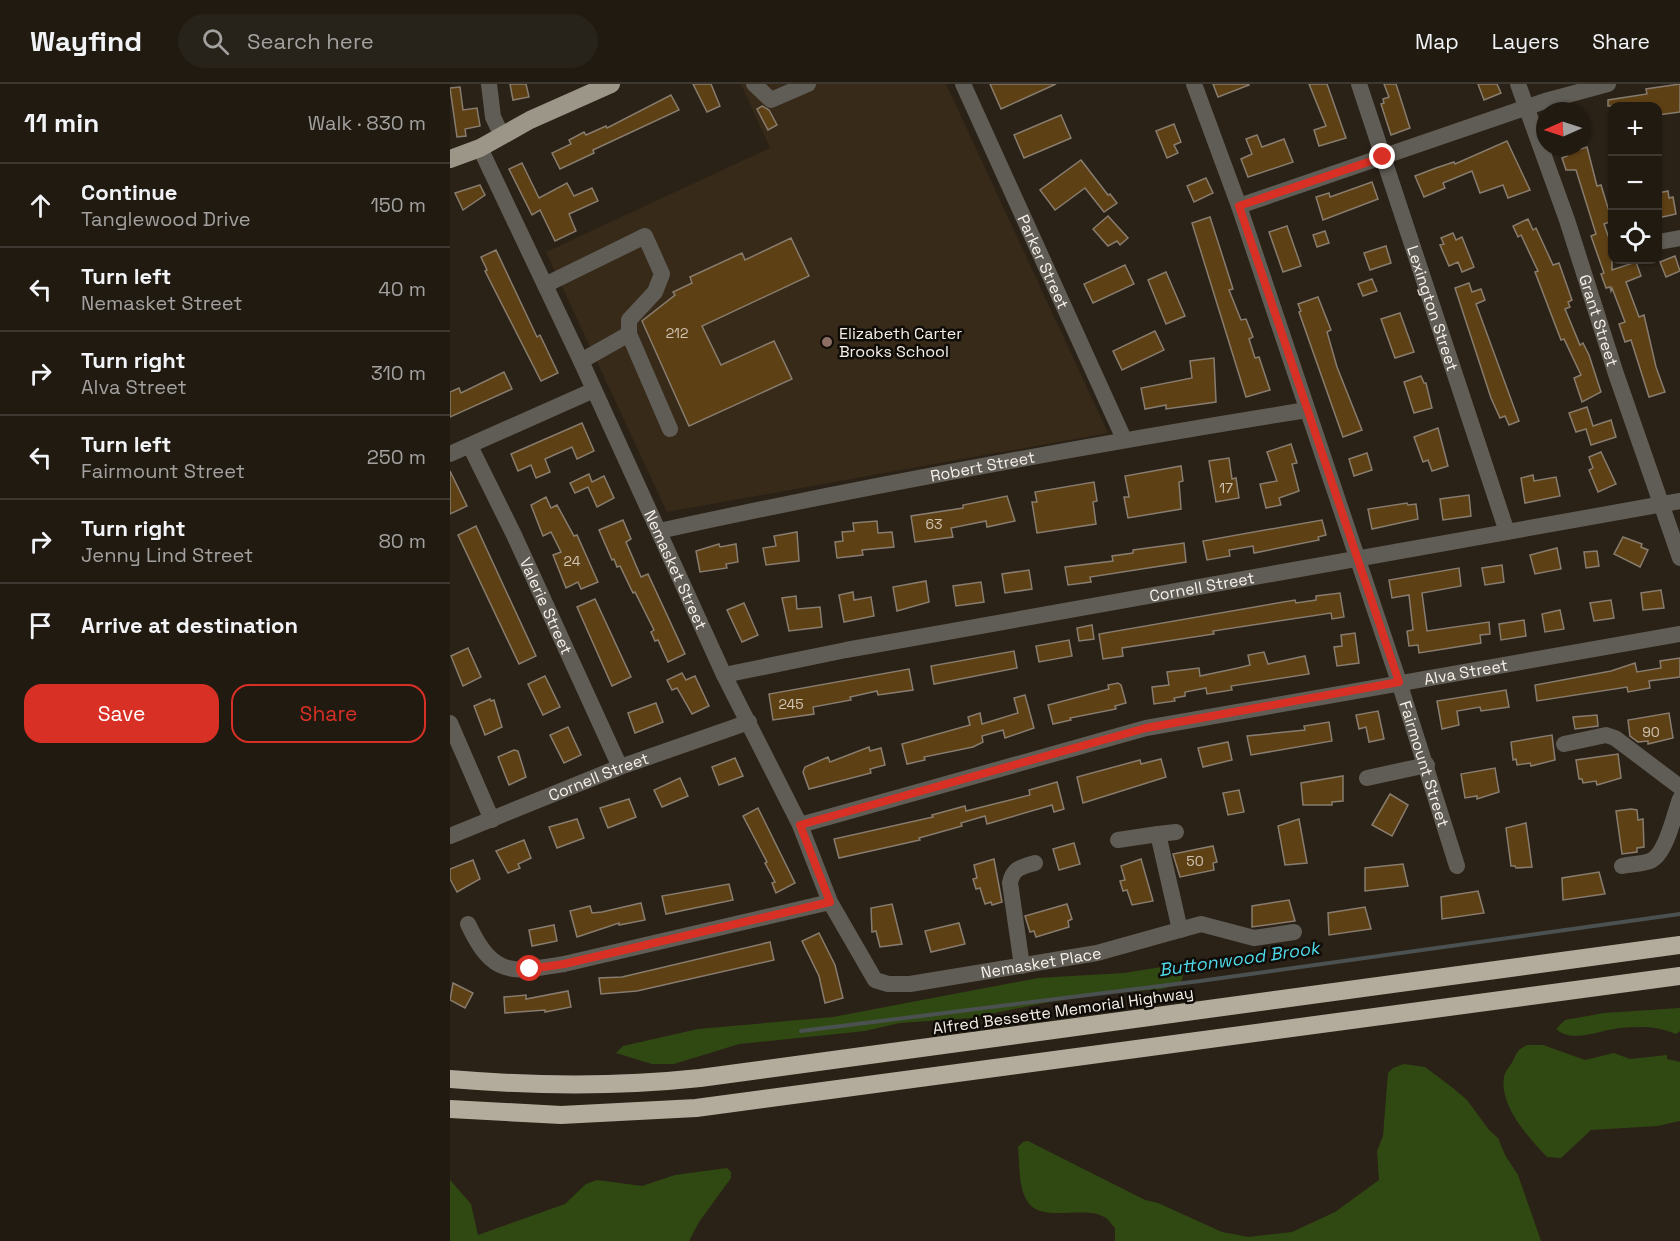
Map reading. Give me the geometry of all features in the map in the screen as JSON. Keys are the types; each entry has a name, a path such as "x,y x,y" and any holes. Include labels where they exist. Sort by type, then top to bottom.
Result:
{"highway":[{"name":"Alfred Bessette Memorial Highway","path":"450,1079 568,1085 639,1084 700,1078 1680,945"},
{"path":"450,1109 578,1115 696,1108 1680,976"}],"main road":[{"path":"450,159 480,148 530,120 611,84"}],"street":[{"path":"489,84 493,117 502,136"},
{"path":"754,84 771,100 808,84"},
{"name":"Parker Street","path":"963,84 1124,439"},
{"name":"Fairmount Street","path":"1194,84 1239,206 1399,682 1457,866"},
{"name":"Lexington Street","path":"1359,84 1507,532"},
{"name":"Grant Street","path":"1518,84 1567,220 1680,558"},
{"path":"1239,206 1526,108 1608,84"},
{"name":"Nemasket Street","path":"480,148 724,675 800,825 830,902 869,974 881,982"},
{"path":"545,285 645,236 662,274 655,291 629,320 629,334 670,429"},
{"path":"1662,241 1680,238"},
{"path":"581,362 629,334"},
{"path":"450,454 594,390"},
{"name":"Robert Street","path":"659,531 812,498 1124,439 1307,411"},
{"name":"Valerie Street","path":"470,446 514,535 620,767"},
{"name":"Cornell Street","path":"724,675 846,650 1680,501"},
{"name":"Alva Street","path":"800,825 1146,728 1680,634"},
{"name":"Cornell Street","path":"450,836 620,767 748,722"},
{"path":"450,723 492,820"},
{"path":"1564,744 1606,735 1615,738 1680,787"},
{"path":"1367,778 1426,765"},
{"path":"1622,866 1650,861 1657,857 1664,848 1680,799"},
{"path":"1118,840 1176,832"},
{"path":"1158,834 1180,930"},
{"path":"1022,966 1010,884 1012,873 1019,867 1035,862"},
{"path":"468,924 488,959 503,967 521,970 564,964 830,902"},
{"name":"Nemasket Place","path":"881,982 910,984 1097,953 1200,924 1254,938 1294,932"}],"shaded area":[{"name":"Elizabeth Carter Brooks School","path":"741,84 946,84 1108,433 667,512 546,252 770,148"}],"green space":[{"path":"1168,966 1184,971 1181,983 1162,989 1078,996 970,1018 900,1023 865,1031 739,1044 674,1064 652,1064 616,1053 623,1046 698,1029 833,1017 1038,978 1124,973"},
{"path":"1680,1008 1680,1031 1676,1034 1655,1028 1634,1027 1578,1036 1556,1029 1565,1020 1604,1013"},
{"path":"1543,1045 1585,1060 1614,1053 1630,1059 1667,1055 1667,1059 1680,1062 1680,1121 1657,1126 1591,1130 1561,1158 1547,1157 1517,1121 1506,1099 1504,1088 1506,1071 1522,1047"},
{"path":"1404,1064 1425,1067 1453,1088 1467,1100 1489,1130 1498,1138 1505,1155 1518,1175 1541,1241 1115,1241 1115,1228 1106,1218 1086,1212 1041,1211 1033,1207 1023,1193 1018,1147 1028,1141 1145,1200 1158,1203 1222,1232 1248,1237 1292,1232 1335,1212 1379,1180 1377,1151 1383,1136 1388,1073 1393,1068"},
{"path":"727,1168 731,1172 731,1178 699,1222 689,1241 450,1241 450,1180 471,1204 478,1235 565,1204 586,1184 597,1180 642,1186 675,1175"}],"building":[{"path":"510,84 526,84 529,97 513,100"},
{"path":"693,84 711,84 720,106 707,112"},
{"path":"990,84 1056,84 1001,109"},
{"path":"1213,84 1249,84 1249,85 1218,97"},
{"path":"1309,84 1327,84 1346,138 1319,146 1314,130 1326,126"},
{"path":"1384,84 1396,84 1410,128 1391,135 1381,104 1384,103 1383,99 1389,97"},
{"path":"1478,84 1497,84 1501,93 1484,100"},
{"path":"1680,84 1680,112 1662,114 1662,102 1608,102 1608,100 1647,94 1646,89"},
{"path":"460,87 463,110 477,108 480,126 465,129 466,136 457,137 450,88"},
{"path":"671,95 679,110 593,150 594,153 560,169 552,153 571,144 569,140 584,132 586,135 606,126 607,128"},
{"path":"762,106 769,110 777,125 768,130 757,109"},
{"path":"1061,115 1071,138 1024,158 1014,135"},
{"path":"1174,124 1181,142 1174,145 1178,153 1167,158 1156,131"},
{"path":"1257,135 1262,147 1284,139 1293,162 1248,177 1241,159 1252,154 1246,139"},
{"path":"1507,141 1530,190 1508,198 1503,185 1480,193 1472,171 1443,183 1445,188 1424,197 1415,176 1454,162 1455,164"},
{"path":"1589,156 1597,186 1601,185 1608,208 1608,222 1604,224 1608,236 1608,264 1612,264 1612,270 1637,264 1641,276 1626,282 1639,317 1644,315 1656,367 1665,392 1649,397 1631,340 1625,342 1619,324 1625,322 1612,288 1611,291 1610,287 1606,288 1601,274 1604,273 1591,236 1596,234 1576,170 1566,170 1562,158"},
{"path":"1081,160 1117,203 1104,212 1085,188 1055,210 1040,190"},
{"path":"522,163 539,198 567,183 574,196 592,188 598,201 569,214 576,231 555,241 540,210 532,215 509,169"},
{"path":"1206,178 1213,193 1194,202 1187,186"},
{"path":"1372,182 1378,199 1323,220 1316,197 1329,193 1330,197"},
{"path":"480,185 485,195 463,210 455,193"},
{"path":"1668,191 1669,198 1673,197 1676,214 1662,217 1662,192"},
{"path":"1108,216 1128,238 1120,245 1117,241 1108,246 1093,229"},
{"path":"1210,217 1233,289 1229,290 1241,320 1246,319 1253,337 1249,339 1255,358 1259,357 1270,390 1246,397 1192,223"},
{"path":"1528,219 1533,230 1536,228 1553,265 1559,263 1572,300 1568,302 1570,307 1565,309 1580,345 1583,343 1589,355 1601,392 1582,402 1574,378 1581,375 1564,339 1561,340 1535,272 1538,271 1521,235 1518,237 1513,226"},
{"path":"1287,226 1301,266 1283,272 1269,232"},
{"path":"1325,231 1329,243 1317,247 1313,235"},
{"path":"1453,233 1456,240 1462,237 1474,267 1462,272 1458,262 1449,266 1440,245 1444,244 1441,238"},
{"path":"791,238 809,276 702,326 721,365 774,341 792,379 689,426 642,321 675,295 673,292 692,283 690,277 742,253 745,260"},
{"path":"1386,246 1391,263 1370,270 1364,253"},
{"path":"496,250 537,337 540,335 558,373 541,381 485,271 487,270 481,257"},
{"path":"1675,256 1680,271 1666,277 1661,264 1662,261"},
{"path":"1125,265 1134,284 1093,303 1084,284"},
{"path":"1166,272 1185,316 1166,324 1148,280"},
{"path":"1372,279 1377,291 1363,296 1358,284"},
{"path":"1469,283 1472,292 1481,289 1485,300 1476,304 1519,421 1509,425 1505,416 1500,418 1491,398 1455,288"},
{"path":"1318,297 1331,330 1327,332 1337,367 1362,430 1343,437 1299,312 1301,311 1298,304"},
{"path":"1400,313 1414,352 1395,358 1381,319"},
{"path":"1155,331 1164,350 1122,370 1113,351"},
{"path":"1214,358 1216,402 1166,409 1166,405 1145,409 1141,388 1192,378 1190,361"},
{"path":"504,372 512,389 450,417 450,392 459,388 461,393"},
{"path":"1421,376 1426,383 1432,408 1414,413 1404,382"},
{"path":"1587,407 1593,426 1611,420 1616,437 1591,445 1586,429 1576,432 1569,413"},
{"path":"582,423 594,451 577,459 572,447 545,459 550,472 536,478 531,465 518,471 511,454"},
{"path":"1438,428 1448,466 1432,471 1428,460 1423,462 1414,437"},
{"path":"1291,444 1297,463 1292,464 1299,491 1279,498 1281,505 1266,508 1260,484 1277,481 1267,452"},
{"path":"1601,452 1616,484 1598,492 1589,470 1593,468 1589,457"},
{"path":"1367,453 1372,470 1354,476 1349,459"},
{"path":"1229,458 1232,479 1236,478 1239,498 1216,502 1209,461"},
{"path":"1181,466 1183,481 1179,482 1181,509 1128,518 1124,497 1129,497 1125,476"},
{"path":"450,471 467,506 450,514"},
{"path":"589,474 592,482 604,476 614,498 597,507 588,487 575,493 570,483"},
{"path":"1533,475 1534,481 1556,477 1560,496 1525,503 1521,478"},
{"path":"1094,482 1097,501 1093,502 1096,524 1037,533 1032,502 1037,502 1035,492"},
{"path":"1469,495 1471,516 1443,520 1440,499"},
{"path":"1007,496 1015,521 987,527 986,521 951,528 953,537 915,542 911,516 963,508 963,505"},
{"path":"546,497 551,508 557,505 574,536 577,535 598,582 581,589 578,582 566,588 553,555 561,552 551,532 543,536 531,505"},
{"path":"1407,503 1408,505 1416,504 1418,519 1372,529 1368,509"},
{"path":"623,520 631,539 626,542 641,577 648,574 685,654 668,662 658,640 655,641 651,632 654,630 635,592 633,593 620,566 617,567 614,559 612,560 599,530"},
{"path":"1322,520 1326,535 1318,537 1319,540 1254,553 1253,546 1229,550 1230,556 1207,560 1203,541"},
{"path":"877,521 878,533 892,532 894,547 862,550 863,555 837,558 835,542 843,541 842,532 854,531 853,523"},
{"path":"476,526 536,656 519,664 458,535"},
{"path":"797,532 799,561 766,565 763,548 776,546 774,536"},
{"path":"1623,537 1642,544 1641,547 1648,550 1640,567 1614,554"},
{"path":"1184,543 1186,562 1090,577 1091,582 1068,585 1065,567 1113,561 1112,556 1133,553 1133,550"},
{"path":"719,544 720,547 736,544 738,562 726,564 727,568 700,572 696,551"},
{"path":"1557,548 1561,569 1535,574 1530,555"},
{"path":"1597,551 1599,566 1586,568 1584,552"},
{"path":"1502,565 1504,582 1485,585 1482,568"},
{"path":"1459,568 1461,586 1422,593 1427,631 1489,622 1490,634 1480,635 1481,643 1419,653 1418,645 1409,646 1407,631 1413,630 1409,595 1392,598 1389,580"},
{"path":"1029,570 1032,589 1005,593 1002,574"},
{"path":"926,581 929,602 897,611 893,587"},
{"path":"981,582 984,602 956,606 953,586"},
{"path":"1661,590 1664,608 1643,610 1641,593"},
{"path":"853,592 854,600 871,597 874,616 844,622 839,595"},
{"path":"1340,593 1344,617 1332,619 1331,613 1213,631 1214,634 1122,648 1123,656 1103,659 1099,634 1295,600 1296,603 1316,600 1316,596"},
{"path":"796,596 797,609 820,607 822,627 789,631 782,598"},
{"path":"595,599 631,677 612,686 577,607"},
{"path":"1611,600 1614,618 1594,621 1590,603"},
{"path":"744,603 758,635 742,642 727,610"},
{"path":"1560,610 1564,629 1545,632 1542,614"},
{"path":"1524,620 1526,636 1501,640 1499,624"},
{"path":"1092,625 1094,639 1079,641 1077,628"},
{"path":"1355,633 1359,663 1337,666 1334,647 1342,646 1341,635"},
{"path":"1069,640 1072,656 1039,662 1036,646"},
{"path":"468,648 481,677 463,686 451,656"},
{"path":"1014,651 1017,668 934,684 931,666"},
{"path":"1264,652 1268,664 1305,656 1309,674 1231,686 1232,690 1207,694 1206,688 1185,692 1185,696 1174,698 1175,701 1154,704 1152,687 1169,685 1167,672 1199,668 1200,676 1250,665 1248,655"},
{"path":"1680,658 1680,677 1649,681 1650,688 1628,692 1627,687 1537,701 1535,685 1611,671 1635,663 1637,672 1661,668 1660,661"},
{"path":"909,669 913,690 878,695 877,691 850,697 851,700 813,707 814,714 773,720 769,694"},
{"path":"682,673 686,680 695,676 709,706 692,714 677,688 672,690 667,680"},
{"path":"545,676 560,707 543,715 528,684"},
{"path":"1118,683 1121,685 1126,703 1115,706 1116,709 1070,718 1071,720 1053,724 1048,705 1109,689 1108,685"},
{"path":"1506,690 1509,707 1481,711 1480,707 1457,711 1459,725 1442,729 1437,701"},
{"path":"1025,695 1034,728 1005,738 1003,730 982,736 983,742 973,747 924,757 925,760 907,764 902,744 970,725 968,717 980,713 982,724 1018,713 1014,698"},
{"path":"490,699 494,700 502,727 485,735 474,706"},
{"path":"656,703 663,722 635,733 628,713"},
{"path":"1378,711 1384,739 1369,742 1366,727 1359,729 1356,715"},
{"path":"1669,713 1673,738 1648,744 1648,741 1638,742 1630,736 1628,720"},
{"path":"1597,715 1598,726 1575,729 1573,717"},
{"path":"1329,722 1332,741 1251,755 1247,736 1305,730 1304,726"},
{"path":"568,727 581,755 564,763 550,735"},
{"path":"1552,735 1555,760 1531,766 1530,763 1517,765 1516,759 1513,760 1511,742"},
{"path":"1228,742 1232,760 1203,767 1198,748"},
{"path":"869,747 870,751 881,748 885,765 870,769 871,773 809,789 803,772 805,767 828,757 830,762"},
{"path":"514,750 518,751 526,777 509,785 498,757"},
{"path":"1618,754 1621,778 1597,785 1596,781 1583,783 1582,779 1579,779 1576,760"},
{"path":"735,758 743,776 719,785 712,767"},
{"path":"1161,759 1166,777 1083,803 1077,777 1140,760 1141,764"},
{"path":"1495,768 1499,792 1477,799 1477,796 1465,798 1461,774"},
{"path":"1343,776 1343,801 1332,802 1332,805 1303,805 1301,783"},
{"path":"680,778 688,796 662,807 654,790"},
{"path":"1057,782 1064,809 1054,812 1052,805 987,824 985,816 961,823 962,826 919,838 920,840 839,858 834,839 933,817 932,815 965,806 966,811 1030,795 1029,790"},
{"path":"1239,790 1244,812 1228,815 1223,793"},
{"path":"1390,794 1408,805 1392,836 1372,825"},
{"path":"629,799 636,817 608,828 600,808"},
{"path":"758,808 795,883 776,893 772,883 775,882 765,863 767,862 743,816"},
{"path":"1637,810 1638,820 1643,819 1644,847 1637,848 1637,852 1622,854 1616,811"},
{"path":"577,819 584,838 557,848 549,827"},
{"path":"1299,819 1307,863 1285,865 1278,826"},
{"path":"1526,823 1532,867 1516,868 1511,866 1506,828"},
{"path":"524,840 531,858 518,864 520,868 508,873 496,851"},
{"path":"1074,843 1080,864 1059,870 1053,849"},
{"path":"1213,846 1217,862 1213,863 1214,870 1180,877 1173,854"},
{"path":"994,859 1002,902 992,905 991,902 985,904 980,888 976,889 973,879 977,878 974,865"},
{"path":"1141,859 1153,901 1132,905 1127,890 1123,891 1120,881 1125,880 1121,866"},
{"path":"473,860 480,879 457,892 450,879 450,869"},
{"path":"1403,864 1408,886 1365,891 1365,868"},
{"path":"1599,872 1605,894 1563,900 1562,878"},
{"path":"729,884 733,900 666,914 662,896"},
{"path":"1478,891 1484,913 1442,919 1441,897"},
{"path":"1289,900 1295,921 1252,927 1252,906"},
{"path":"641,903 645,920 619,925 619,923 577,937 570,911 590,906 592,913 602,912"},
{"path":"892,904 902,944 880,947 876,931 872,932 871,908"},
{"path":"1067,904 1072,919 1068,921 1069,927 1036,937 1034,931 1030,932 1025,916"},
{"path":"1365,907 1371,929 1329,935 1328,913"},
{"path":"959,923 965,944 931,952 925,931"},
{"path":"554,925 557,941 532,946 529,930"},
{"path":"819,933 835,965 843,998 825,1003 819,976 802,941"},
{"path":"770,942 774,960 637,991 601,994 599,978 622,977"},
{"path":"453,983 473,993 465,1008 450,1000"},
{"path":"568,991 571,1007 545,1012 545,1010 505,1013 504,997 526,995 526,999"}],"waterway":[{"name":"Buttonwood Brook","path":"801,1031 1200,981 1680,914"}],"place":[{"name":"Elizabeth Carter Brooks School","path":"827,342"}],"route":[{"path":"530,969 564,964 830,902 800,825 1146,728 1399,682 1270,307 1239,206 1383,157"}]}
